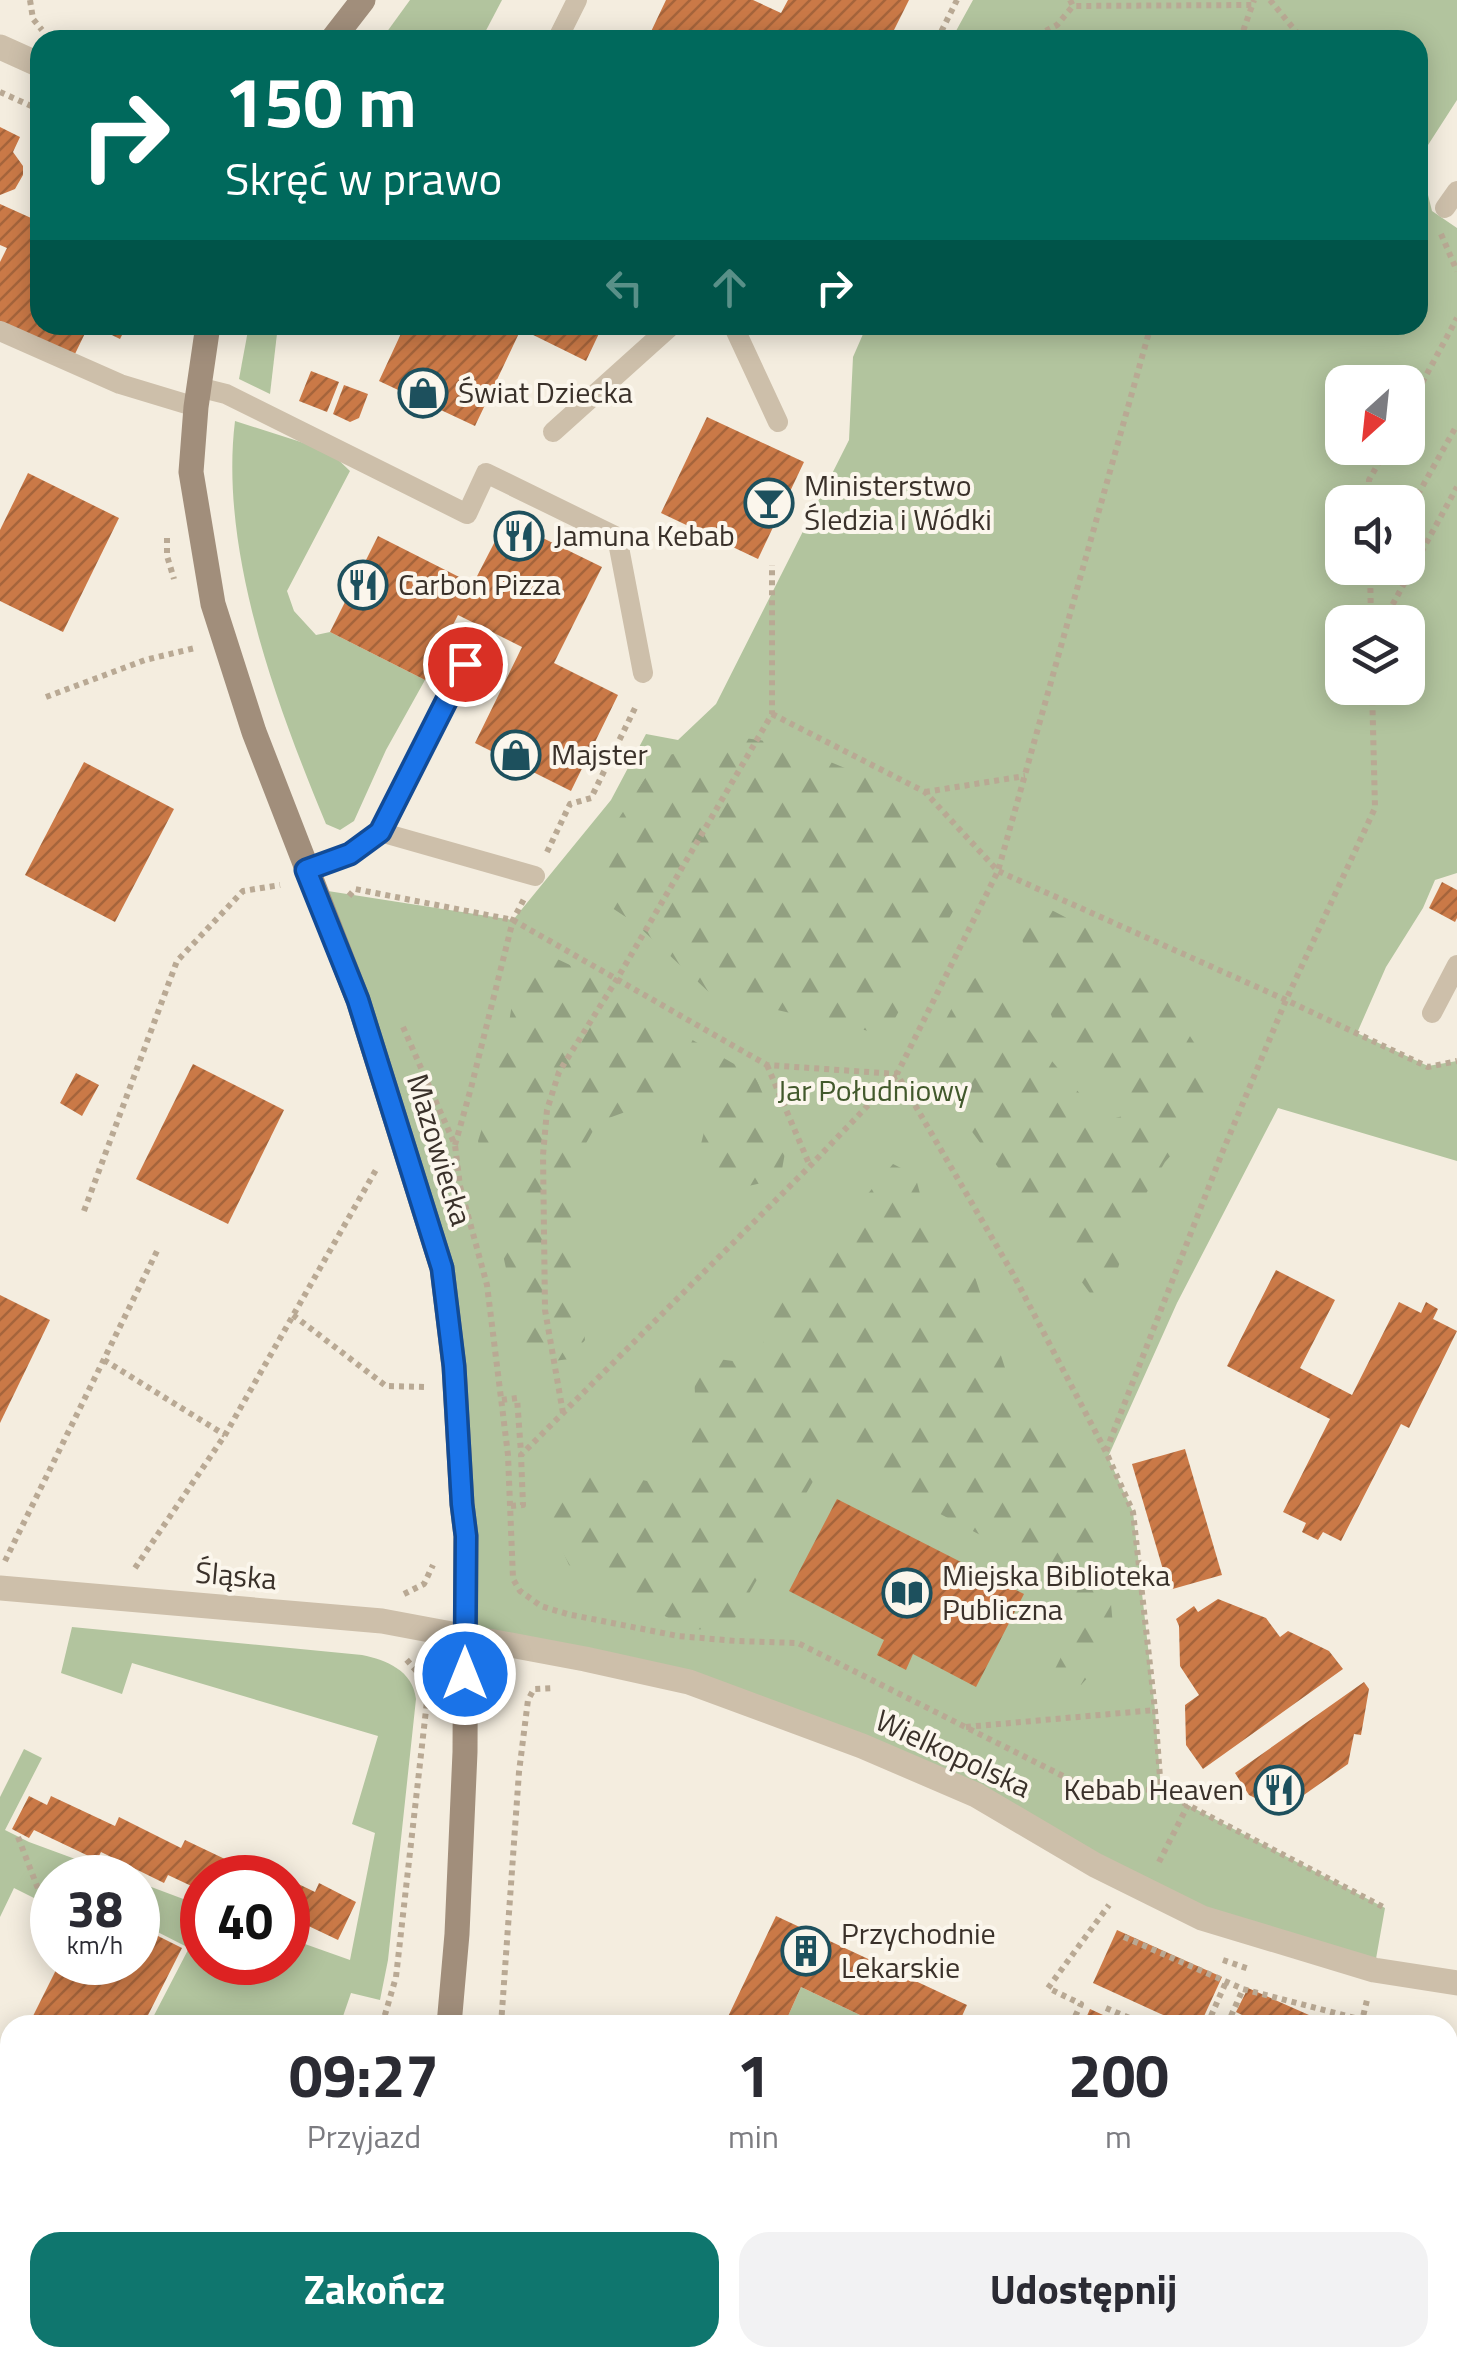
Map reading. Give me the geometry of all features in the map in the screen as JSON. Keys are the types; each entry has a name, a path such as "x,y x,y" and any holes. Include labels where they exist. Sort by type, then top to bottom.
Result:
{"street":[{"path":"340,30 363,0"},
{"path":"0,46 30,60"},
{"name":"Mazowiecka","path":"206,335 191,472 214,604 254,732 358,1000 442,1268 454,1366 466,1536 465,1752 450,2015"},
{"name":"Śląska","path":"0,1588 382,1621 465,1636"},
{"name":"Wielkopolska","path":"465,1636 689,1682 862,1746 976,1796 1095,1865 1202,1918 1374,1970 1457,1982"}],"lane":[{"path":"562,30 577,0"},
{"path":"0,331 120,384 197,397 226,394 467,514 486,473 617,537 643,673"},
{"path":"553,432 661,335"},
{"path":"738,335 778,422"},
{"path":"306,870 350,854 380,832 465,664"},
{"path":"380,832 535,876"},
{"path":"1432,1013 1457,965"}],"path":[{"path":"30,0 32,18 42,30"},
{"path":"942,30 957,0"},
{"path":"1270,0 1294,30"},
{"path":"1047,30 1057,25 1072,3 1253,2 1243,30"},
{"path":"0,92 30,106"},
{"path":"1425,377 1457,318"},
{"path":"521,1455 898,1074 998,870 1148,335"},
{"path":"1423,485 1457,425"},
{"path":"1425,546 1457,487"},
{"path":"168,538 167,556 178,593"},
{"path":"563,1413 545,1310 543,1155 547,1110 559,1072 772,714 772,565"},
{"path":"46,697 145,660 195,648"},
{"path":"1106,1452 1222,1153 1286,1000 1374,808 1372,705"},
{"path":"454,1144 513,920 570,804 591,798 634,708"},
{"path":"772,714 925,792 998,870 1428,1066 1457,1061"},
{"path":"925,792 1026,776"},
{"path":"84,1211 177,962 243,891 282,885 275,867"},
{"path":"348,897 354,889 513,920 766,1065 898,1074"},
{"path":"402,1024 454,1144 460,1186 488,1284 502,1400 513,1578 520,1591 541,1606 566,1614 678,1636 798,1643 1078,1783 1162,1791 1386,1908"},
{"path":"766,1065 810,1166"},
{"path":"898,1074 1013,1274 1133,1512 1162,1791"},
{"path":"151,1575 132,1573 225,1435 380,1164 385,1182"},
{"path":"0,1571 158,1249"},
{"path":"293,1315 386,1386 426,1387"},
{"path":"104,1360 225,1435"},
{"path":"502,1400 517,1398 524,1505 511,1506"},
{"path":"394,1594 406,1594 424,1584 434,1564 434,1551"},
{"path":"4,1562 23,1563"},
{"path":"385,2015 396,1977 426,1701 420,1676 409,1661 396,1654"},
{"path":"502,2015 528,1700 534,1689 563,1689"},
{"path":"965,1727 1155,1710"},
{"path":"1155,1869 1188,1805"},
{"path":"18,1837 30,1869"},
{"path":"1076,2015 1081,2004 1048,1988 1110,1904"},
{"path":"1124,1937 1243,1990 1342,2015"},
{"path":"1214,1956 1266,1972"},
{"path":"1211,2015 1226,1982"},
{"path":"1232,2015 1243,1990"},
{"path":"1106,2008 1122,2015"}],"green space":[{"path":"410,0 502,0 486,30 388,30"},
{"name":"Jar Południowy","path":"973,0 1457,0 1457,100 1428,145 1428,30 956,30"},
{"name":"Jar Południowy","path":"1428,195 1432,211 1457,228 1457,873 1435,880 1423,908 1386,967 1357,1033 1428,1066 1457,1061 1457,1161 1278,1108 1177,1303 1108,1457 1133,1512 1161,1791 1385,1908 1374,1970 1202,1918 976,1795 689,1682 465,1635 442,1268 315,889 513,920 611,800 646,734 678,740 716,704 849,440 853,357 863,335 1428,335"},
{"path":"247,335 277,335 270,394 239,379"},
{"path":"235,421 329,451 350,471 287,591 294,611 316,635 330,632 425,680 386,750 354,821 340,830 326,824 289,730 256,627 236,522 232,471"},
{"path":"730,736 787,744 922,800 977,867 886,1035 712,995 635,923 606,904 608,862 619,818 659,757 711,746"},
{"path":"1038,903 1138,955 1204,1058 1209,1089 1180,1145 1138,1207 1117,1271 1100,1307 924,1066 958,998 989,967 1006,981 1018,1011 1047,1055 1105,1121 1126,1115 1080,1051 1060,1038 1009,906"},
{"path":"533,950 608,983 689,1038 755,1076 786,1147 781,1175 766,1181 734,1185 717,1174 699,1152 708,1116 726,1099 715,1069 705,1058 680,1072 655,1101 598,1122 576,1161 572,1187 585,1340 570,1359 527,1364 478,1141 489,1106 496,1059 508,1029 519,960"},
{"path":"893,1164 915,1175 926,1216 972,1268 1012,1389 1097,1481 1095,1542 1110,1593 1111,1652 1081,1685 1050,1679 1068,1643 1049,1571 925,1506 826,1440 828,1455 730,1627 691,1630 569,1565 557,1539 549,1502 561,1470 601,1471 684,1489 696,1417 694,1372 703,1357 763,1365 764,1332 794,1273 816,1255"},
{"path":"72,1627 362,1655 389,1664 410,1681 416,1699 388,1960 380,2000 351,1993 343,2015 154,2015 180,1965 180,1985 310,1985 310,1946 350,1960 375,1833 352,1824 378,1736 132,1663 122,1694 61,1673"},
{"path":"24,1749 42,1758 5,1830 64,1855 30,1855 30,1896 14,1888 0,1917 0,1797"},
{"path":"160,1890 180,1898 180,1943 160,1933"},
{"path":"801,1987 860,2015 788,2015"}],"building":[{"path":"666,0 753,0 781,13 788,0 909,0 894,30 652,30"},
{"path":"0,127 20,137 13,152 23,166 23,175 15,189 0,195"},
{"path":"0,204 30,218 30,335 84,335 74,356 0,321 0,262 7,248 0,245"},
{"path":"400,335 518,335 475,426 379,381"},
{"path":"533,335 598,335 586,361"},
{"path":"311,371 339,382 327,412 299,401"},
{"path":"344,385 368,394 359,418 350,422 333,414"},
{"path":"707,417 804,462 758,559 661,513"},
{"path":"28,473 119,518 63,632 0,601 0,530"},
{"path":"506,520 602,567 554,663 618,695 571,791 475,743 522,647 458,615 425,680 330,632 378,536 473,584"},
{"path":"84,762 174,809 115,922 25,875"},
{"path":"1442,882 1457,890 1455,922 1429,908"},
{"path":"193,1064 284,1110 228,1224 136,1179"},
{"path":"76,1073 99,1085 82,1116 60,1103"},
{"path":"1276,1270 1335,1300 1300,1368 1352,1395 1399,1302 1421,1313 1426,1302 1438,1309 1433,1319 1457,1331 1409,1428 1401,1424 1341,1541 1323,1532 1318,1540 1302,1532 1306,1523 1283,1512 1330,1419 1227,1366"},
{"path":"0,1295 50,1320 0,1423"},
{"path":"1185,1449 1222,1575 1169,1590 1132,1464"},
{"name":"Miejska Biblioteka Publiczna","path":"837,1499 1024,1594 976,1687 913,1654 906,1670 877,1655 884,1640 789,1591"},
{"path":"1218,1599 1266,1618 1280,1637 1288,1631 1329,1651 1343,1669 1203,1769 1186,1745 1185,1705 1199,1695 1180,1666 1176,1619 1194,1606 1198,1612"},
{"path":"1364,1682 1369,1689 1361,1735 1354,1734 1348,1764 1281,1811 1249,1795 1235,1773"},
{"path":"29,1796 47,1805 51,1796 115,1826 119,1817 181,1848 185,1840 216,1855 180,1855 180,1881 168,1875 164,1883 160,1881 160,1855 86,1855 34,1830 29,1838 12,1829"},
{"path":"319,1883 356,1902 338,1940 310,1927 310,1890 315,1892"},
{"name":"Przychodnie Lekarskie","path":"776,1916 967,2005 962,2015 860,2015 801,1987 788,2015 729,2015"},
{"path":"1117,1930 1222,1977 1205,2015 1163,2015 1093,1983"},
{"path":"160,1937 180,1947 148,2015 34,2015 48,1985 160,1985"},
{"path":"1248,1988 1309,2015 1242,2015 1236,2012"}],"place":[{"name":"Świat Dziecka","path":"423,393"},
{"name":"Ministerstwo Śledzia i Wódki","path":"769,503"},
{"name":"Jamuna Kebab","path":"519,536"},
{"name":"Carbon Pizza","path":"363,585"},
{"name":"Majster","path":"516,755"},
{"name":"Miejska Biblioteka Publiczna","path":"907,1593"},
{"name":"Kebab Heaven","path":"1279,1790"},
{"name":"Przychodnie Lekarskie","path":"806,1951"}],"route":[{"path":"465,664 380,832 350,854 306,870 358,1000 442,1268 454,1366 466,1536 465,1674"}]}
